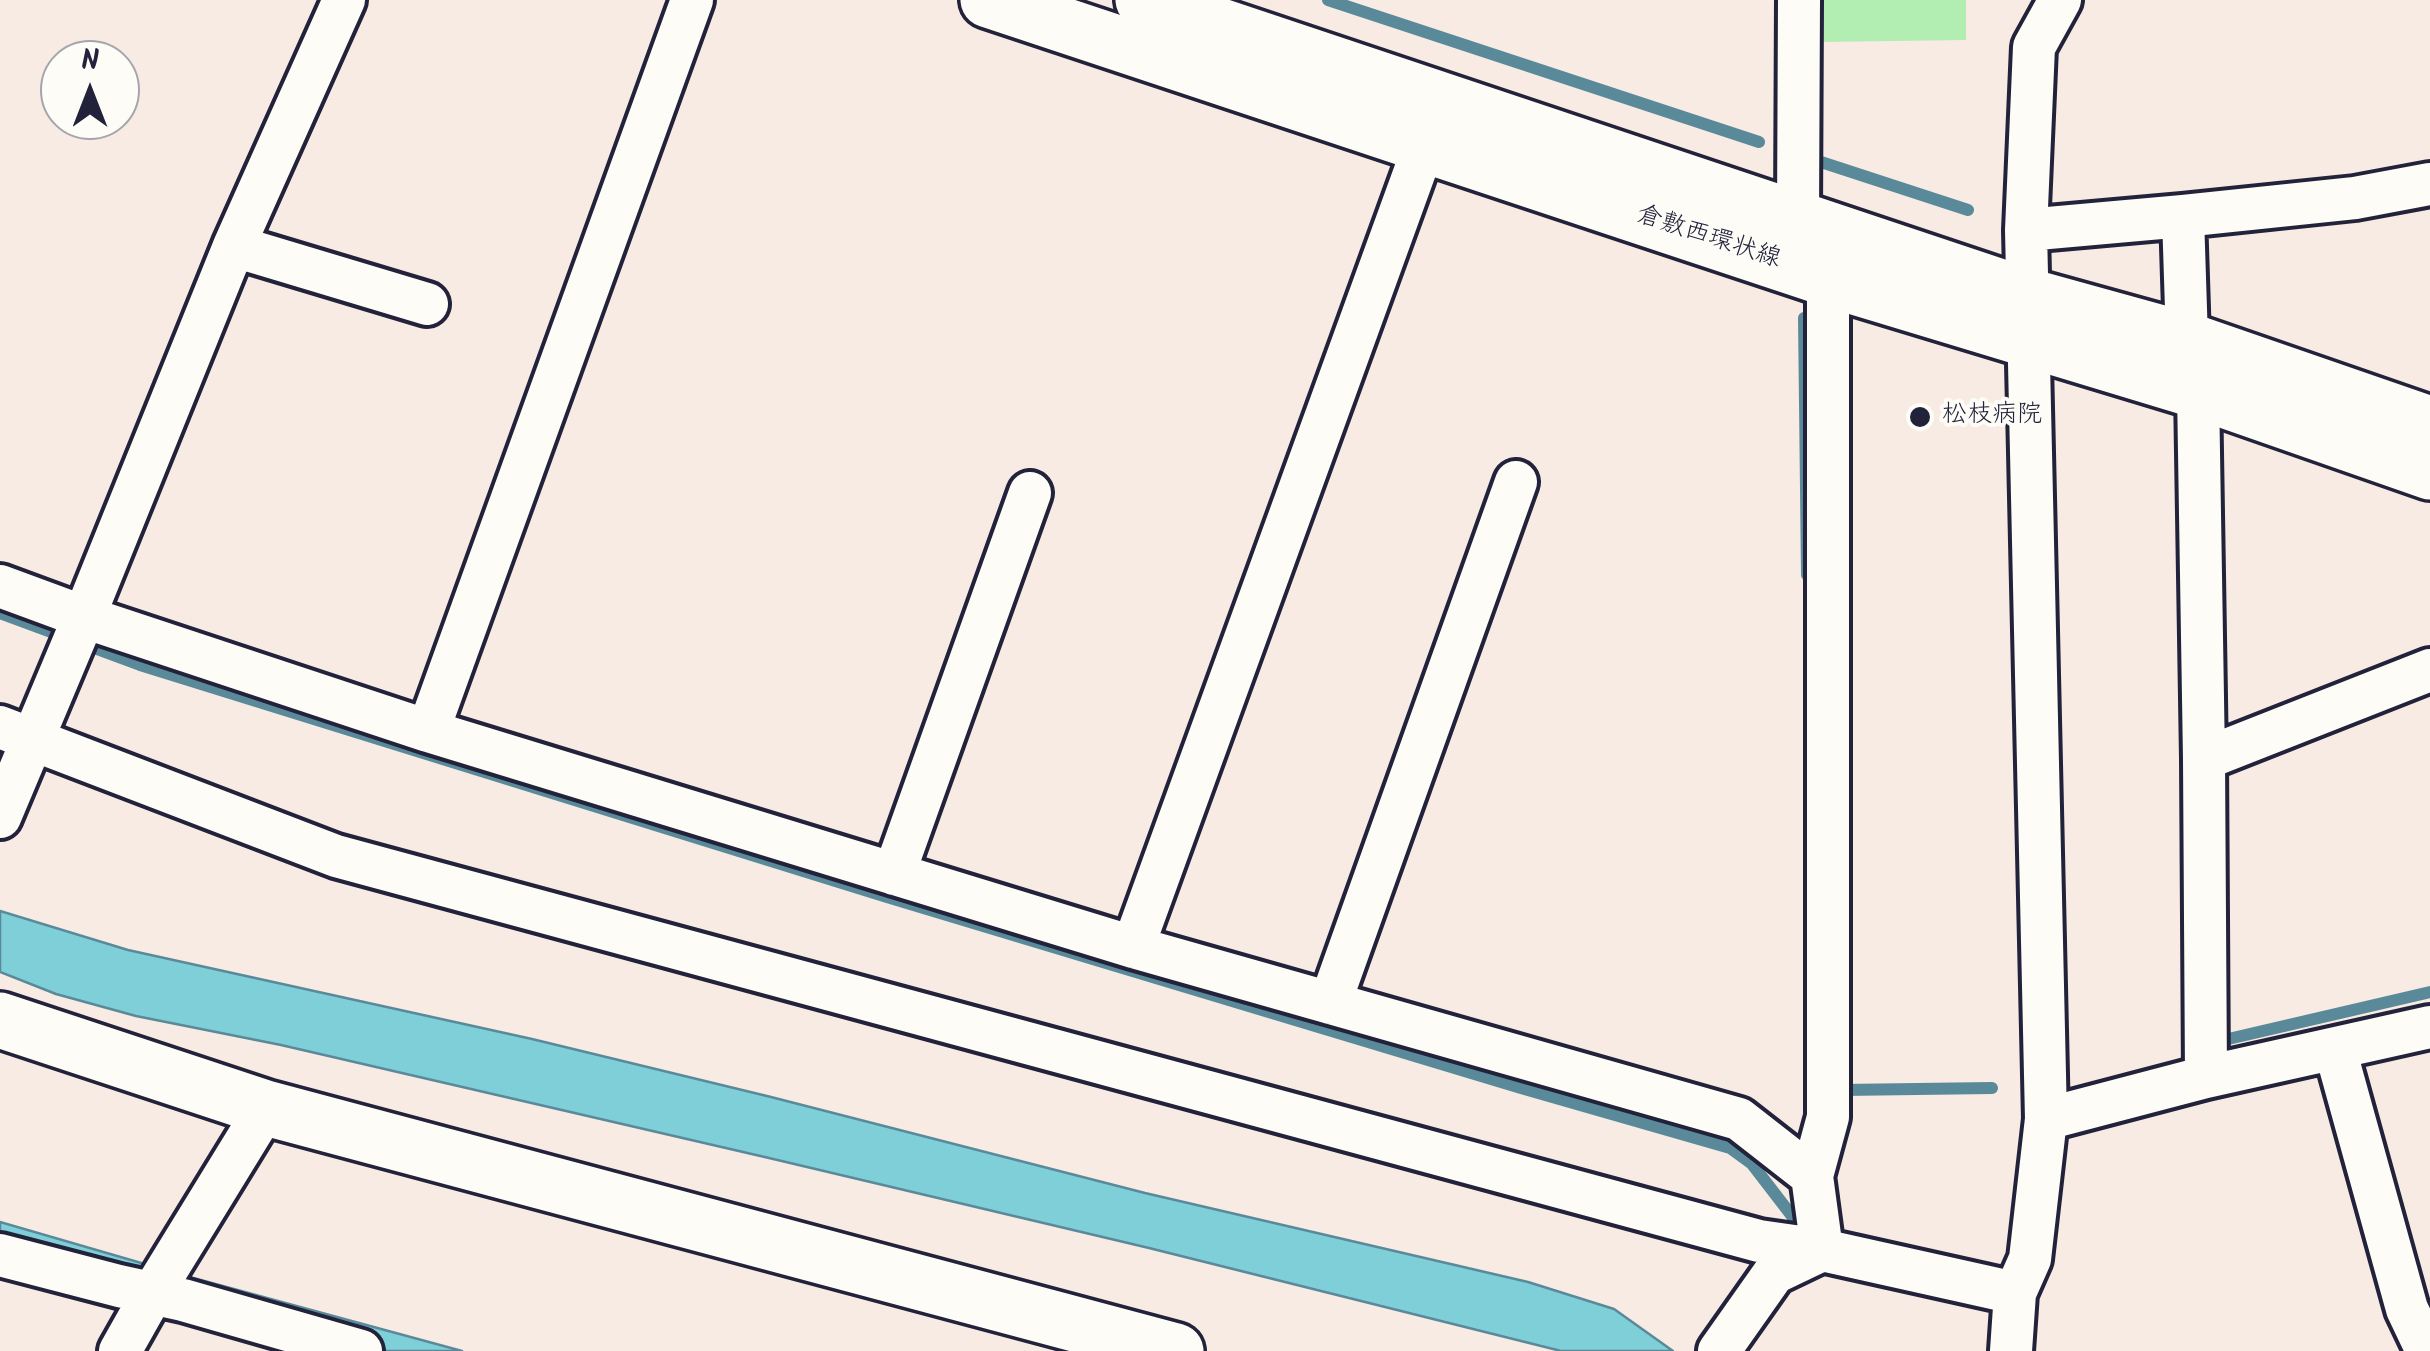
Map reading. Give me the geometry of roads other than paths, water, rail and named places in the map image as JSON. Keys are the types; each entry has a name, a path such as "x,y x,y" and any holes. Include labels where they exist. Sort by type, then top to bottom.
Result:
{"main road":[{"name":"倉敷西環状線","path":"988,0 1798,217 2029,318"},
{"name":"倉敷西環状線","path":"1143,0 1433,122 1828,279 2029,318 2193,365 2430,424"},
{"name":"倉敷西環状線","path":"2193,365 2430,472"},
{"path":"0,1020 266,1108 1042,1334 1176,1351"}],"street":[{"path":"0,817 16,732 77,633 234,246 344,0"},
{"path":"428,731 692,0"},
{"path":"1798,217 1800,0"},
{"path":"2011,1351 2015,1294 2030,1260 2046,1119 2026,230 2034,48 2060,0"},
{"path":"1133,947 1433,122"},
{"path":"2026,230 2354,198 2430,184"},
{"path":"2183,216 2193,365 2204,760 2206,1077"},
{"path":"234,246 427,304"},
{"path":"1822,1250 1812,1176 1828,1117 1828,279"},
{"path":"1330,1002 1516,482"},
{"path":"894,874 1030,493"},
{"path":"0,586 77,633 428,731 1133,947 1739,1119 1812,1176"},
{"path":"2204,760 2430,670"},
{"path":"16,732 336,856 1758,1241 1822,1250 2015,1294"},
{"path":"2046,1119 2206,1077 2430,1027"},
{"path":"2334,1049 2407,1309 2427,1351"},
{"path":"120,1351 266,1108"},
{"path":"1721,1347 1774,1273 1822,1250"},
{"path":"0,1255 158,1283 361,1351"}],"water":[{"path":"0,911 128,950 532,1039 1145,1193 1528,1282 1614,1309 1673,1351 1561,1351 769,1158 281,1045 136,1016 56,994 0,972"},
{"path":"0,1222 462,1351 385,1351 0,1245"}],"waterway":[{"path":"1328,0 1759,142"},
{"path":"1821,162 1968,210"},
{"path":"1804,318 1807,575"},
{"path":"0,613 140,665 887,897 1730,1148 1752,1164 1794,1222"},
{"path":"2224,1040 2430,992"},
{"path":"1842,1090 1992,1088"}],"place":[{"name":"松枝病院","path":"1920,417"}]}
